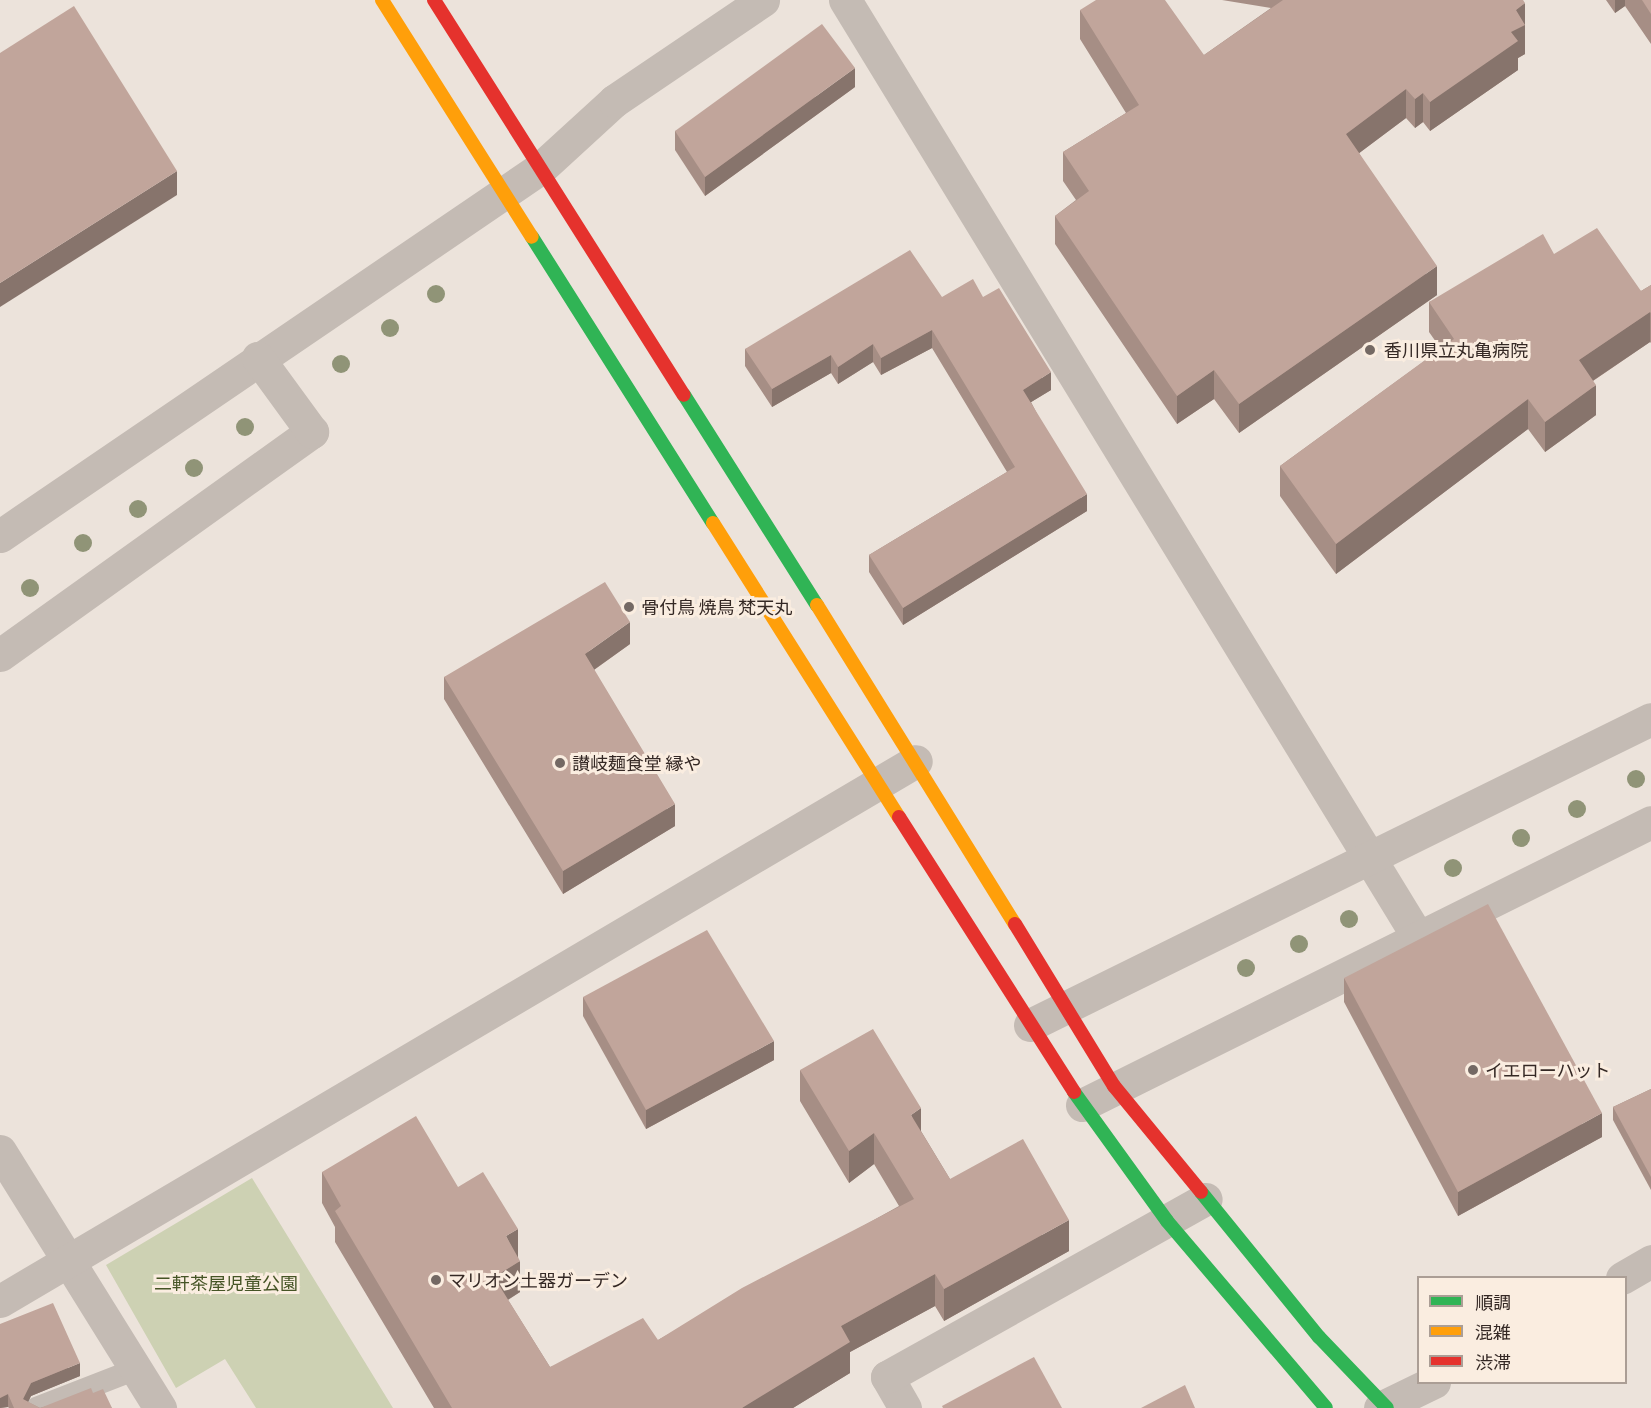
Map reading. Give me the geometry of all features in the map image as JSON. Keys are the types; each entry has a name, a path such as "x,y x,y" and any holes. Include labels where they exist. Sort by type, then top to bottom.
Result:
{"street":[{"path":"382,0 450,116 505,193 877,787 1082,1105 1167,1221 1326,1408"},
{"path":"434,0 542,167 916,761 1114,1086 1319,1337 1384,1407 1432,1384"},
{"path":"0,536 258,358 505,193 542,167 614,101 763,0"},
{"path":"844,0 1419,939"},
{"path":"0,654 312,432 258,358"},
{"path":"1030,1026 1651,719"},
{"path":"0,1301 877,787 916,761"},
{"path":"1082,1105 1114,1086 1419,939 1651,822"},
{"path":"0,1151 160,1408"},
{"path":"905,1408 887,1377 1206,1199"},
{"path":"1625,1276 1651,1261"}],"lane":[{"path":"36,1408 136,1369"}],"green space":[{"name":"二軒茶屋児童公園","path":"252,1178 393,1408 256,1408 225,1359 176,1388 106,1265"}],"building":[{"path":"1096,0 1165,0 1204,55 1283,0 1523,0 1525,3 1516,10 1525,25 1511,32 1518,41 1430,102 1423,93 1415,99 1406,89 1346,134 1437,266 1239,404 1214,370 1177,396 1055,216 1089,191 1063,152 1139,105 1080,10"},
{"path":"1642,0 1651,0 1651,14"},
{"path":"74,6 177,171 0,283 0,53"},
{"path":"822,24 855,68 705,177 675,131"},
{"path":"1597,228 1641,291 1651,285 1651,313 1579,360 1596,385 1545,422 1528,399 1336,544 1280,466 1454,339 1429,302 1543,234 1554,254"},
{"path":"910,250 942,297 973,279 983,297 999,288 1051,372 1023,390 1087,494 903,608 869,555 1015,467 932,330 881,358 873,344 838,367 831,355 772,389 745,349"},
{"name":"讃岐麺食堂 縁や","path":"605,582 630,622 585,654 675,804 563,871 444,677"},
{"name":"イエローハット","path":"1488,904 1602,1113 1458,1192 1344,978"},
{"path":"707,930 774,1041 646,1110 583,997"},
{"path":"873,1029 921,1108 911,1115 950,1179 1023,1139 1069,1220 944,1289 935,1274 841,1326 850,1342 742,1408 452,1408 335,1211 341,1206 322,1172 416,1116 458,1187 483,1172 518,1229 506,1236 520,1261 494,1277 550,1367 643,1318 658,1340 742,1288 914,1199 874,1133 849,1151 800,1070"},
{"path":"1651,1089 1651,1177 1613,1107"},
{"path":"53,1303 80,1363 31,1383 23,1399 40,1408 14,1408 8,1394 0,1398 0,1324"},
{"path":"1034,1357 1062,1408 943,1408 942,1406"},
{"path":"1185,1385 1195,1408 1141,1408"},
{"path":"91,1388 93,1393 103,1389 112,1408 40,1408"}],"traffic: fast":[{"path":"532,237 713,523"},
{"path":"684,395 817,605"},
{"path":"1074,1092 1167,1221 1326,1408"},
{"path":"1201,1192 1319,1337 1387,1408"}],"traffic: slow":[{"path":"382,0 532,237"},
{"path":"713,523 899,817"},
{"path":"817,605 1015,924"}],"traffic: jam":[{"path":"434,0 684,395"},
{"path":"899,817 1074,1092"},
{"path":"1015,924 1114,1086 1201,1192"}],"place":[{"name":"香川県立丸亀病院","path":"1370,350"},
{"name":"骨付鳥 焼鳥 梵天丸","path":"629,607"},
{"name":"讃岐麺食堂 縁や","path":"560,763"},
{"name":"イエローハット","path":"1473,1070"},
{"name":"マリオン土器ガーデン","path":"436,1280"}]}
